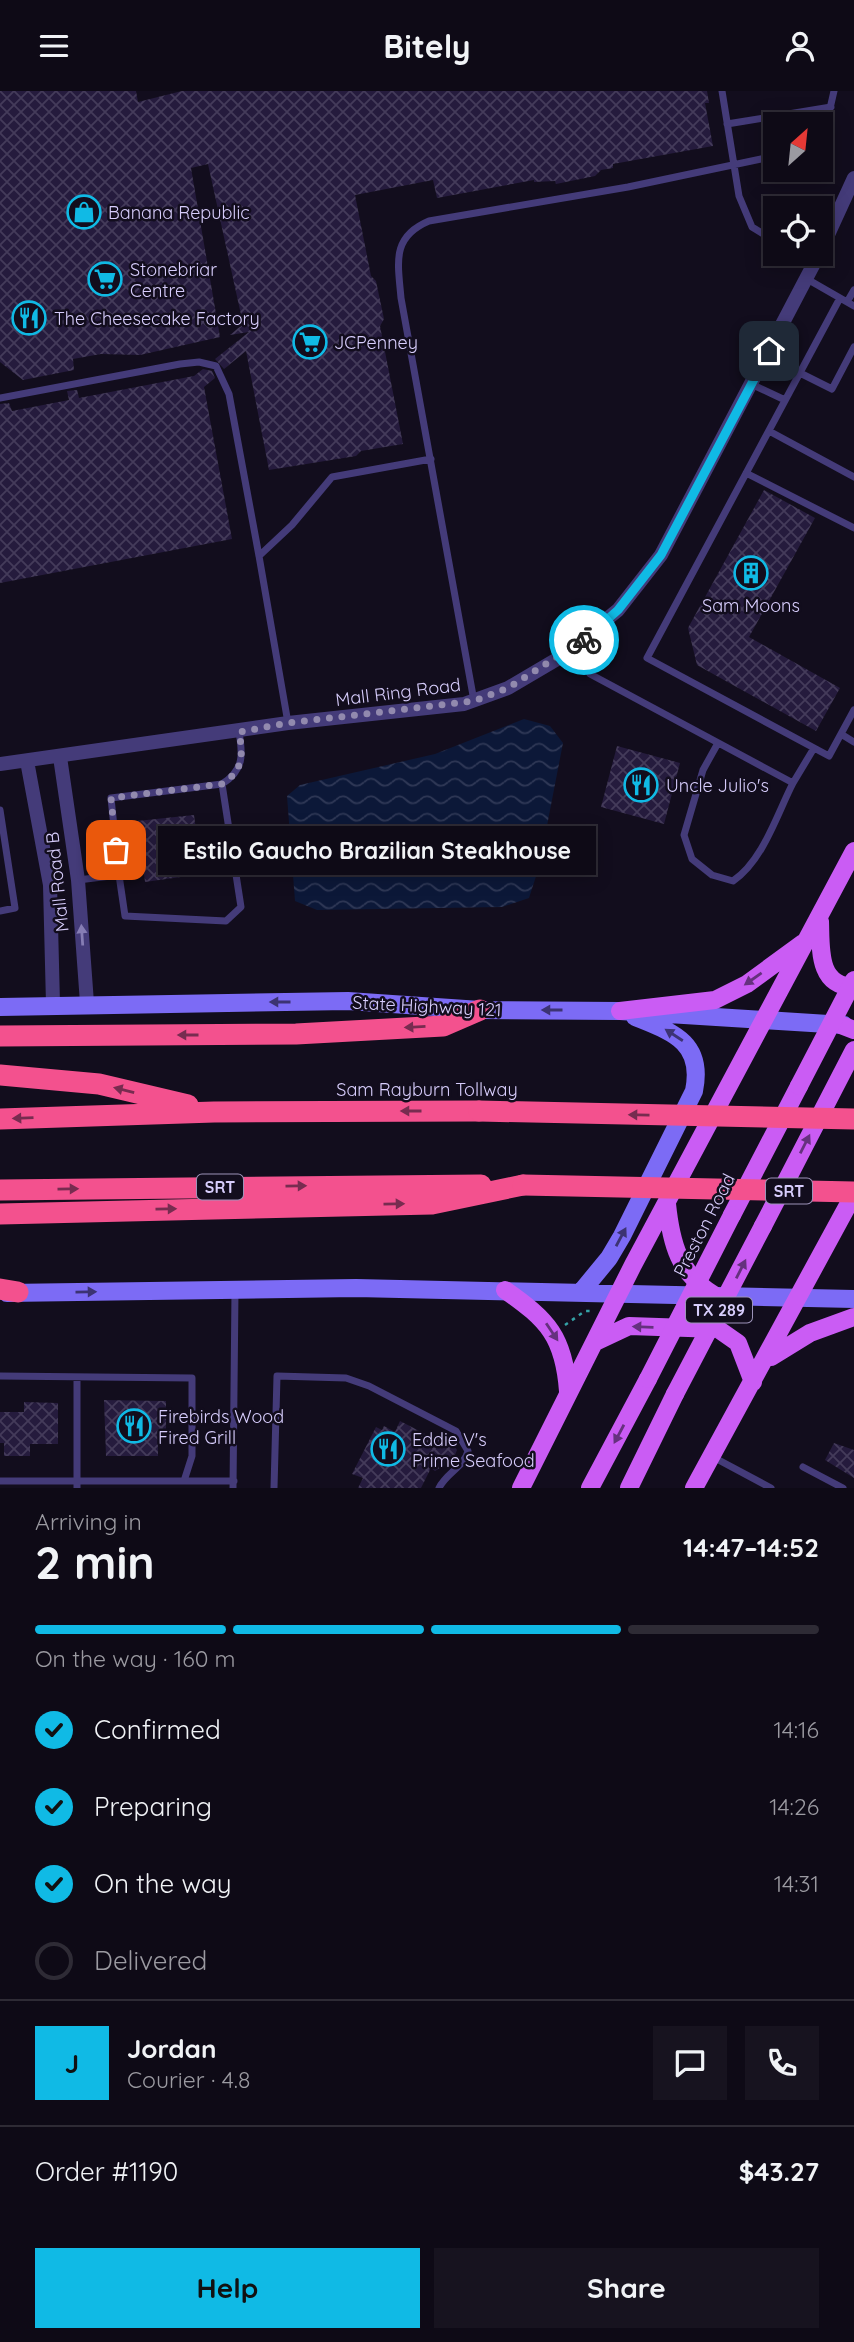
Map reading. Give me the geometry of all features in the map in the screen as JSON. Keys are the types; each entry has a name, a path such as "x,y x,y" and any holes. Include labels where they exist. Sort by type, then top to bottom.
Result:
{"highway":[{"path":"0,1036 323,1033 443,1026 480,1010"},
{"path":"0,1075 99,1084 214,1112"},
{"name":"Sam Rayburn Tollway","path":"0,1118 214,1112 479,1111 854,1119"},
{"name":"SRT","path":"0,1191 436,1194 523,1185 854,1193"},
{"path":"0,1214 436,1194"}],"main road":[{"path":"521,1488 568,1392 854,851"},
{"path":"820,917 821,960 826,972 838,984 854,987"},
{"path":"620,1011 715,1000 747,985 808,939"},
{"name":"Preston Road","path":"590,1488 854,980"},
{"name":"State Highway 121","path":"0,1007 87,1003 348,1001 480,1010 620,1011 767,1018 850,1027"},
{"path":"581,1292 609,1258 622,1236 694,1091 696,1081 694,1060 684,1041 673,1033 620,1011"},
{"name":"TX 289","path":"629,1488 854,1050"},
{"path":"695,1488 854,1193"},
{"path":"667,1204 671,1239 677,1256 687,1272 715,1295"},
{"path":"505,1290 530,1308 554,1333 563,1350 568,1392"},
{"path":"6,1291 505,1290 854,1299"},
{"path":"763,1363 796,1339 854,1317"},
{"path":"595,1342 629,1326 718,1329 738,1343 753,1382"}],"street":[{"name":"Mall Ring Road","path":"833,228 850,198 854,178"},
{"name":"Mall Ring Road","path":"0,764 288,723 474,701 508,688 574,647 618,610 655,564 812,266"},
{"name":"Mall Road B","path":"60,757 78,880 87,1003"},
{"name":"Mall Road B","path":"27,761 50,885 53,1004"}],"lane":[{"path":"830,112 834,91"},
{"path":"725,92 727,124 739,195 752,227 763,234"},
{"path":"727,124 831,107"},
{"path":"474,701 401,298 397,253 413,228 429,221 763,159"},
{"path":"806,278 847,302"},
{"path":"854,290 800,373 647,658 829,756 854,710"},
{"path":"800,373 832,389 854,347"},
{"path":"0,398 180,364 199,362 216,366 225,380 229,394 288,723"},
{"path":"751,384 785,400"},
{"path":"769,431 854,477"},
{"path":"259,556 292,526 332,477 431,459"},
{"path":"746,473 854,529"},
{"path":"574,647 590,674 793,783"},
{"path":"222,784 241,907 226,921 125,916 111,798 222,784 235,776 243,758 239,732"},
{"path":"841,734 854,741"},
{"path":"718,743 703,771 684,835 692,859 712,875 733,881 741,875 759,849 814,748"},
{"path":"0,810 15,908 0,911"},
{"path":"78,880 119,875"},
{"path":"0,1481 77,1485 184,1482 234,1484 235,1290"},
{"path":"274,1488 277,1376 296,1374 346,1378 369,1386 456,1431 468,1451 466,1459 439,1488"},
{"path":"0,1376 192,1378 192,1456 184,1482"},
{"path":"77,1377 77,1485"},
{"path":"713,1457 771,1488"},
{"path":"803,1467 843,1488"}],"path":[{"path":"565,1325 585,1311 591,1311"}],"water":[{"path":"524,719 550,726 563,743 539,867 529,898 502,907 317,910 295,901 287,796 300,785 435,754"}],"building":[{"name":"Stonebriar Centre","path":"0,91 136,91 138,102 182,91 707,91 709,103 705,103 713,146 613,164 613,168 601,170 595,176 556,184 555,181 534,180 437,198 433,180 355,195 371,276 376,281 384,319 380,326 403,444 361,451 356,456 269,470 246,351 224,369 215,359 249,332 230,335 243,324 208,164 191,168 220,337 140,355 101,354 73,359 74,370 23,380 0,362"},
{"path":"203,369 212,371 215,378 204,387 232,539 0,583 0,404 9,403 12,411 69,400 67,391 77,390 79,398 194,376"},
{"name":"Sam Moons","path":"764,490 815,518 749,637 840,688 816,731 697,665 688,628"},
{"name":"Uncle Julio's","path":"617,746 680,763 664,824 601,807"},
{"path":"194,815 202,874 145,882 137,821"},
{"path":"104,1400 166,1401 166,1432 158,1432 158,1456 106,1456"},
{"path":"24,1402 58,1403 58,1444 30,1444 30,1456 4,1456 4,1443 0,1443 0,1412 24,1412"},
{"path":"400,1421 433,1438 435,1435 454,1445 457,1450 453,1460 435,1471 431,1468 421,1488 358,1488 363,1478 352,1474 376,1427 382,1430 384,1426 395,1432"},
{"path":"834,1443 854,1450 854,1478 825,1460"}],"way so far":[{"path":"116,850 111,798 222,784 235,776 243,758 239,732 288,723 464,704 508,688 584,640"}],"place":[{"name":"Banana Republic","path":"84,212"},
{"name":"Stonebriar Centre","path":"105,279"},
{"name":"The Cheesecake Factory","path":"29,318"},
{"name":"JCPenney","path":"310,342"},
{"name":"Sam Moons","path":"751,573"},
{"name":"Uncle Julio's","path":"641,785"},
{"name":"Estilo Gaucho Brazilian Steakhouse","path":"116,850"},
{"name":"Firebirds Wood Fired Grill","path":"134,1426"},
{"name":"Eddie V's Prime Seafood","path":"388,1449"}],"route":[{"path":"584,640 618,610 661,555 769,351"}]}
